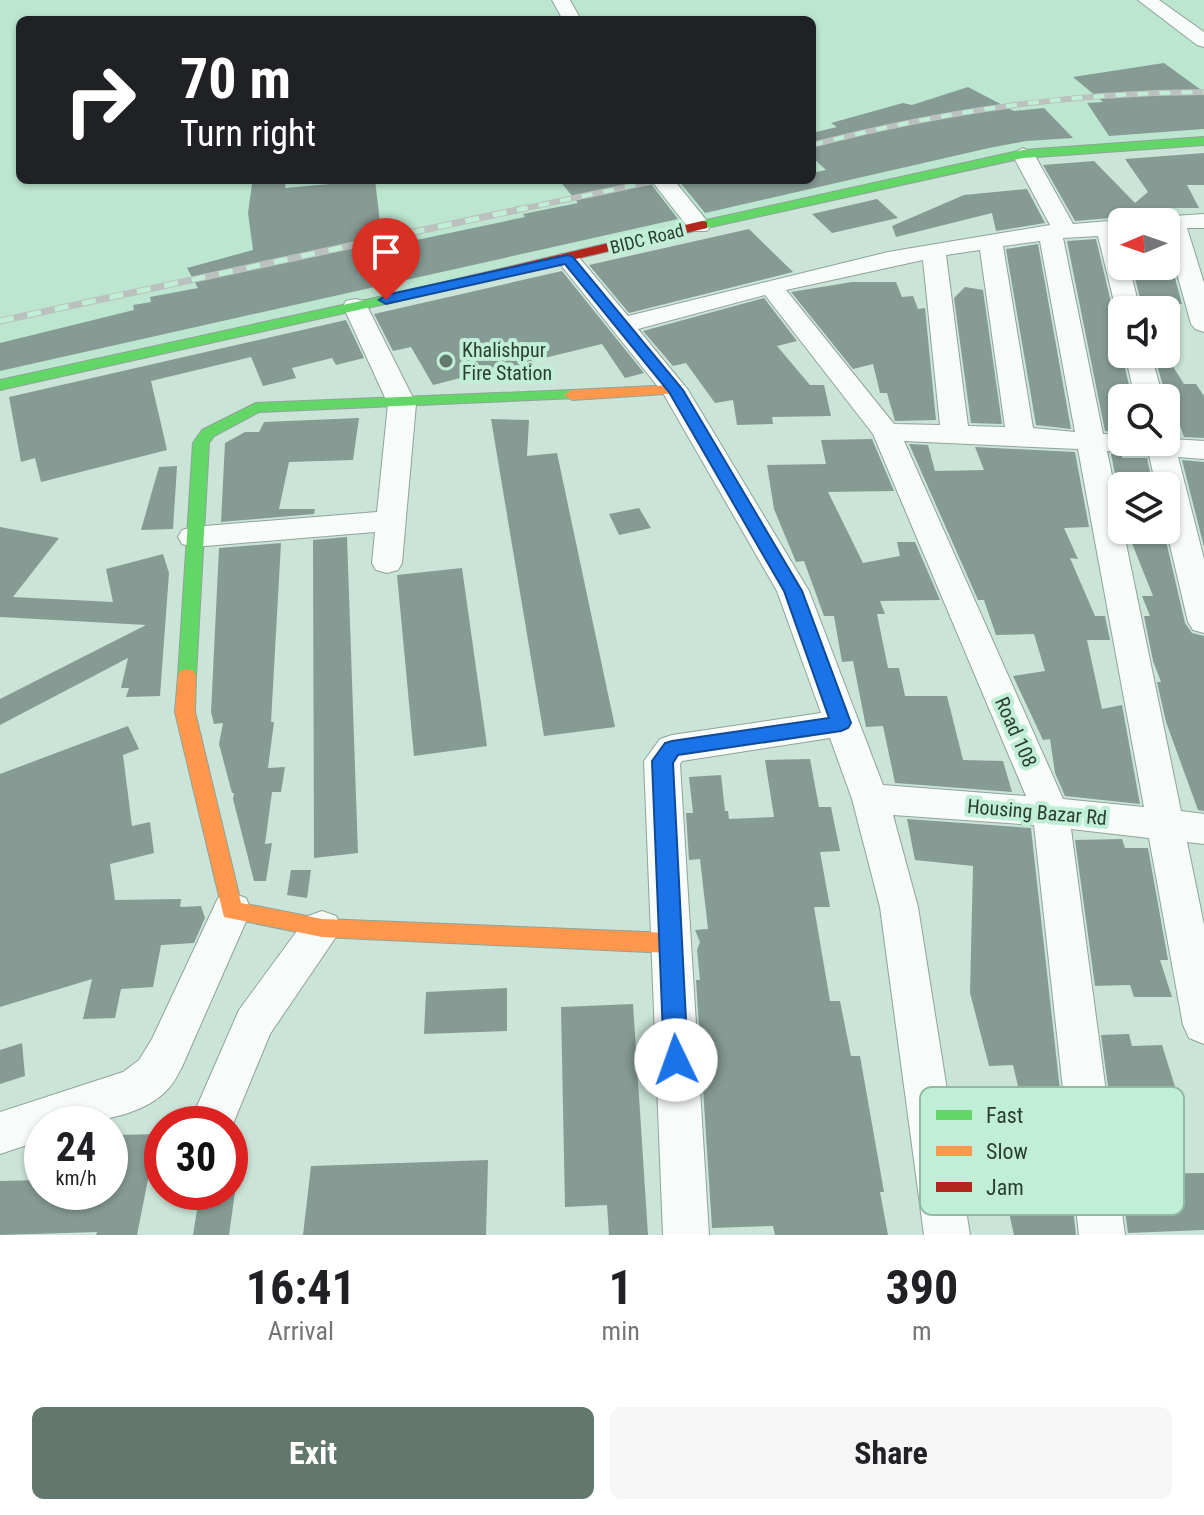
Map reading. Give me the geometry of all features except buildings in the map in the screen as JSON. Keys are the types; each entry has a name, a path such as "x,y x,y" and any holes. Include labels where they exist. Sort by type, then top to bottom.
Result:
{"main road":[{"name":"BIDC Road","path":"0,385 1023,154 1204,141"},
{"path":"670,943 322,928 232,910 185,712 193,537 201,443 208,433 256,408 675,390"}],"street":[{"path":"1147,0 1204,41"},
{"path":"1023,154 1057,232 1090,441 1185,827 1204,1025"},
{"path":"665,184 699,226"},
{"path":"1180,222 1204,221"},
{"path":"623,325 770,286 934,252 990,241 1108,228"},
{"path":"990,241 1020,436"},
{"path":"934,252 955,434"},
{"path":"1180,252 1204,324"},
{"path":"568,259 675,390 793,591 870,799 899,907 925,1087"},
{"name":"Road 108","path":"770,286 886,432 1051,812 1084,1087"},
{"path":"355,306 402,404 387,563"},
{"path":"886,432 1108,442"},
{"path":"1180,447 1204,450"},
{"path":"1163,456 1204,622"},
{"path":"193,537 391,521"},
{"path":"686,1235 662,761 672,749 841,723"},
{"name":"Housing Bazar Rd","path":"870,799 1051,812 1185,827"},
{"path":"0,1133 136,1088 154,1074 167,1053 232,910"},
{"path":"219,1106 254,1023 322,928"},
{"path":"944,1215 947,1235"},
{"name":"Road 108","path":"1100,1215 1102,1235"}],"shaded area":[{"path":"0,0 1204,0 1204,141 1023,154 0,390"}],"railway":[{"path":"816,144 1006,106 1104,96 1204,92"},
{"path":"517,210 640,184"},
{"path":"0,321 526,208"}],"traffic: fast":[{"path":"702,225 1023,154 1204,141"},
{"path":"0,385 402,296"},
{"path":"187,676 201,443 208,433 256,408 572,395"}],"traffic: slow":[{"path":"572,395 675,390"},
{"path":"187,676 185,712 232,910 322,928 670,943"}],"traffic: jam":[{"path":"402,296 702,225"}],"place":[{"name":"Khalishpur Fire Station","path":"446,361"}],"route":[{"path":"386,300 568,259 675,390 793,591 841,723 672,749 662,761 676,1060"}]}
